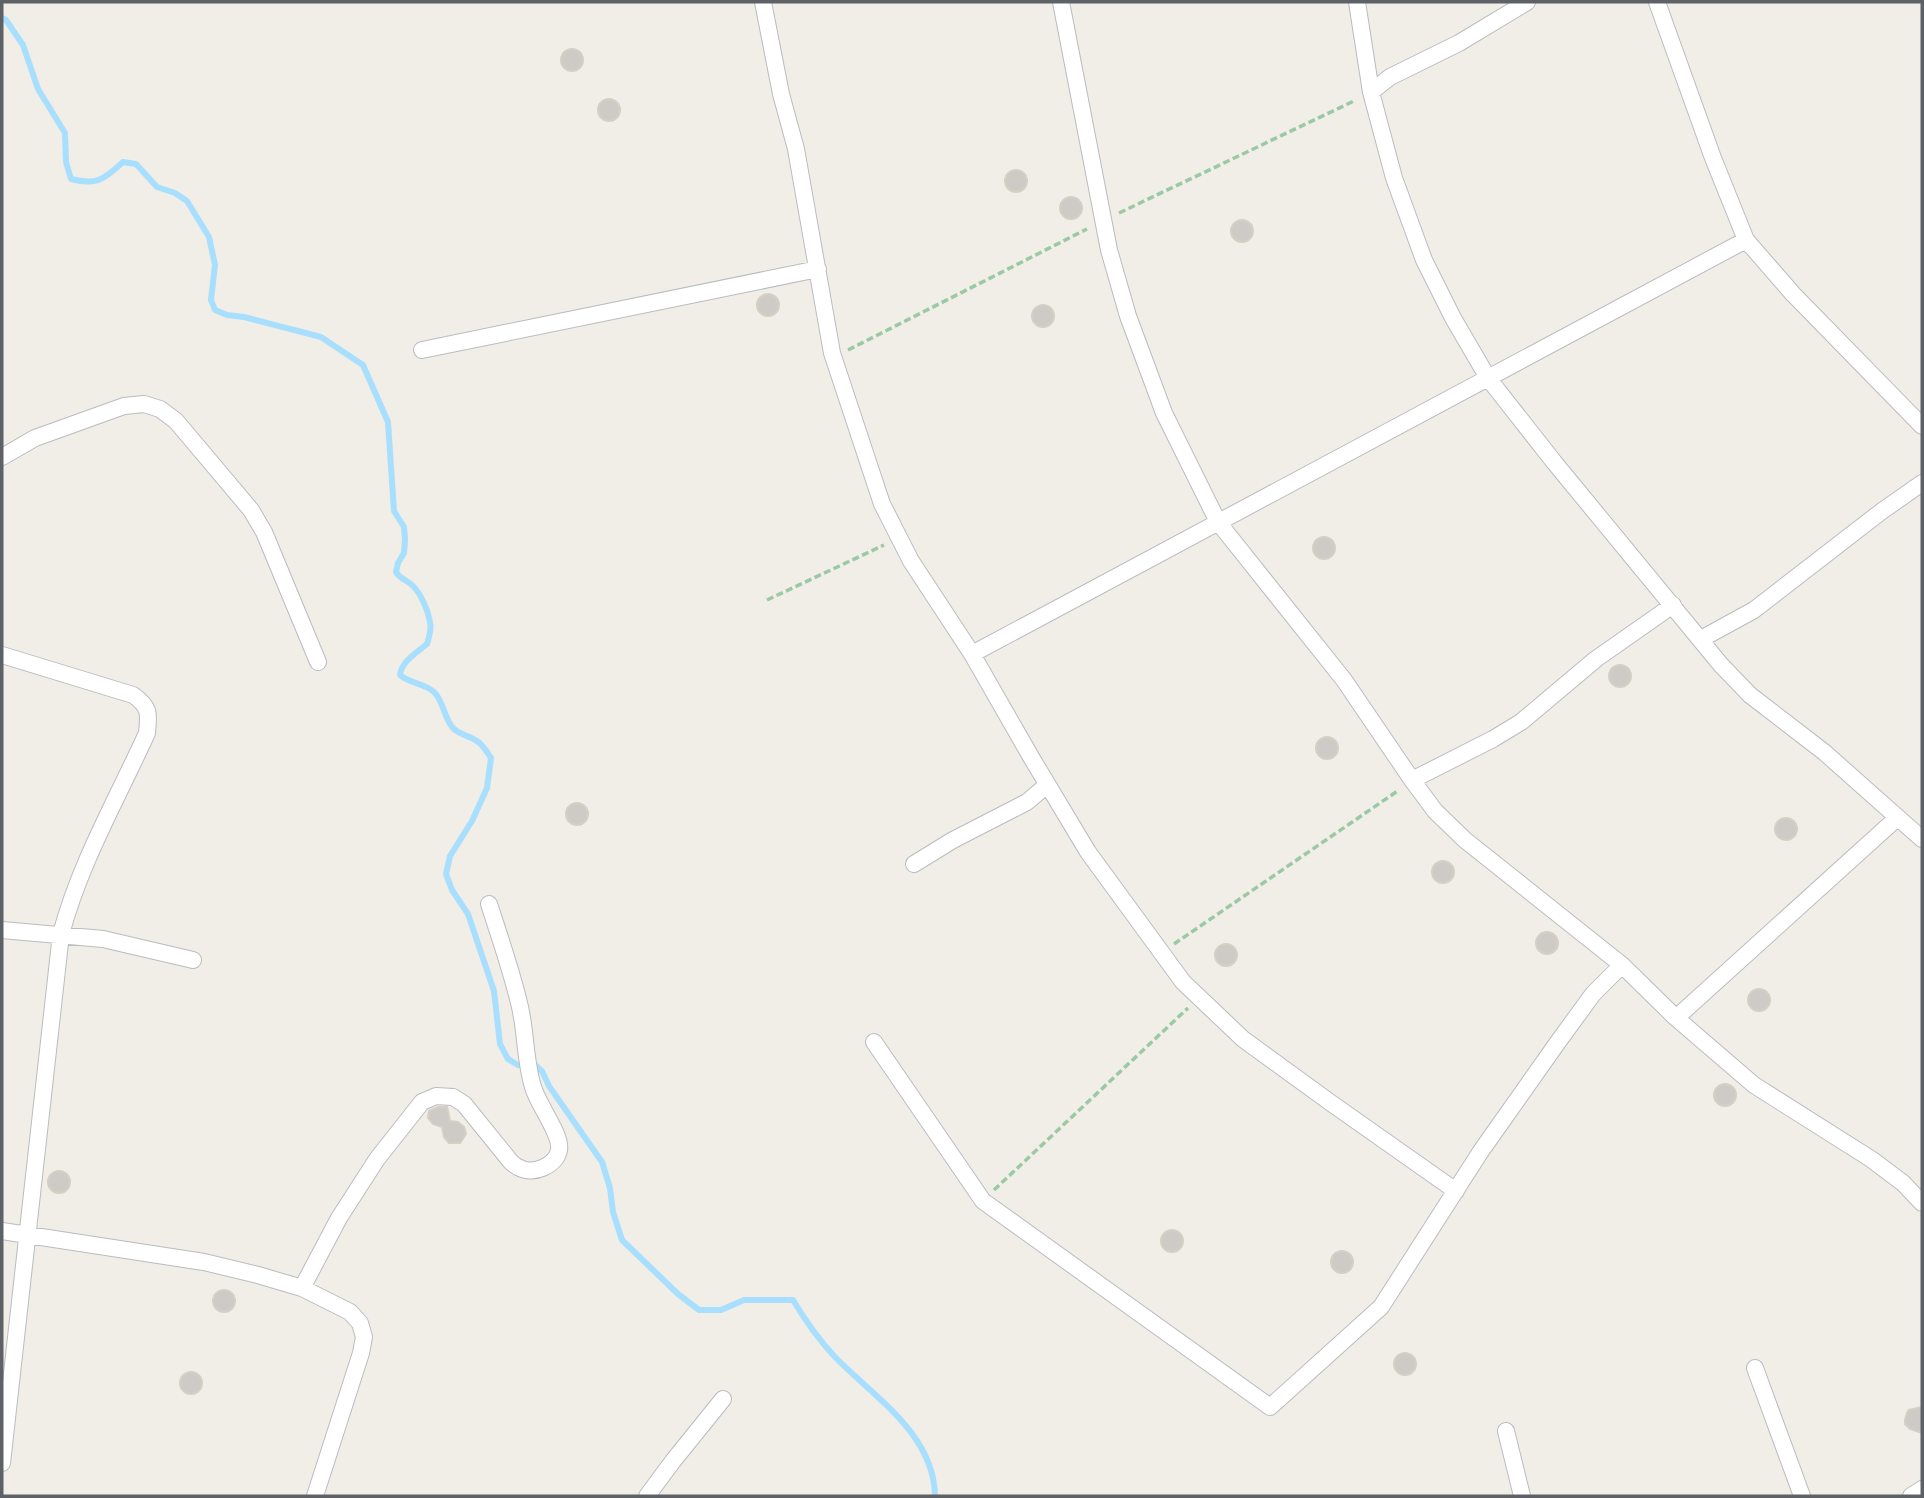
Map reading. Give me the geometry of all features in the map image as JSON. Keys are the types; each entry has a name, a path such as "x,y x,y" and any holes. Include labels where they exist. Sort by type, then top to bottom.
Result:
{"street":[{"path":"763,2 781,94 796,149 832,352 882,504 911,561 972,654 1088,852 1184,982 1243,1039 1456,1191"},
{"path":"1061,2 1109,250 1128,316 1164,414 1218,522 1344,680 1435,811 1465,841 1622,965 1676,1018 1754,1084 1871,1159 1903,1183 1922,1203"},
{"path":"1357,2 1371,92 1394,178 1424,260 1453,318 1488,378 1721,665 1750,695 1824,752 1922,839"},
{"path":"1371,92 1390,77 1459,43 1527,2"},
{"path":"1657,2 1713,158 1746,240 1793,294 1922,426"},
{"path":"972,654 1746,240"},
{"path":"422,350 818,269"},
{"path":"2,457 35,438 124,406 144,404 160,409 176,421 251,510 264,532 318,662"},
{"path":"1701,639 1754,610 1922,483"},
{"path":"1412,780 1521,722 1596,659 1673,605"},
{"path":"2,655 133,695 142,701 149,713 147,733 90,852 61,934 2,1463"},
{"path":"914,864 953,840 1027,802 1047,785"},
{"path":"1676,1018 1896,818"},
{"path":"302,1288 339,1218 377,1159 422,1102 436,1096 453,1097 464,1104 511,1162 521,1169 529,1171 548,1166 556,1158 560,1149 558,1137 531,1084 520,1008 489,904"},
{"path":"2,930 103,939 193,960"},
{"path":"874,1042 983,1201 1270,1407 1381,1307 1481,1151 1593,994 1622,965"},
{"path":"2,1231 204,1262 302,1288 350,1312 360,1323 364,1337 361,1353 315,1496"},
{"path":"1755,1368 1802,1496"},
{"path":"647,1496 723,1399"},
{"path":"1506,1431 1522,1496"},
{"path":"1911,1496 1922,1489"}],"path":[{"path":"767,600 899,538"},
{"path":"1162,953 1412,780"},
{"path":"983,1201 1200,998"}],"building":[{"path":"572,49 580,52 583,60 580,68 572,71 564,68 561,60 564,52"},
{"path":"609,99 617,102 620,110 617,118 609,121 601,118 598,110 601,102"},
{"path":"1016,170 1024,173 1027,181 1024,189 1016,192 1008,189 1005,181 1008,173"},
{"path":"1071,197 1079,200 1082,208 1079,216 1071,219 1063,216 1060,208 1063,200"},
{"path":"1242,220 1250,223 1253,231 1250,239 1242,242 1234,239 1231,231 1234,223"},
{"path":"768,294 776,297 779,305 776,313 768,316 760,313 757,305 760,297"},
{"path":"1043,305 1051,308 1054,316 1051,324 1043,327 1035,324 1032,316 1035,308"},
{"path":"1324,537 1332,540 1335,548 1332,556 1324,559 1316,556 1313,548 1316,540"},
{"path":"1620,665 1628,668 1631,676 1628,684 1620,687 1612,684 1609,676 1612,668"},
{"path":"1327,737 1335,740 1338,748 1335,756 1327,759 1319,756 1316,748 1319,740"},
{"path":"577,803 585,806 588,814 585,822 577,825 569,822 566,814 569,806"},
{"path":"1786,818 1794,821 1797,829 1794,837 1786,840 1778,837 1775,829 1778,821"},
{"path":"1443,861 1451,864 1454,872 1451,880 1443,883 1435,880 1432,872 1435,864"},
{"path":"1547,932 1555,935 1558,943 1555,951 1547,954 1539,951 1536,943 1539,935"},
{"path":"1226,944 1234,947 1237,955 1234,963 1226,966 1218,963 1215,955 1218,947"},
{"path":"1759,989 1767,992 1770,1000 1767,1008 1759,1011 1751,1008 1748,1000 1751,992"},
{"path":"1725,1084 1733,1087 1736,1095 1733,1103 1725,1106 1717,1103 1714,1095 1717,1087"},
{"path":"447,1107 450,1121 458,1122 464,1127 466,1134 460,1143 449,1143 444,1137 442,1127 433,1124 428,1118 429,1111"},
{"path":"59,1171 67,1174 70,1182 67,1190 59,1193 51,1190 48,1182 51,1174"},
{"path":"1172,1230 1180,1233 1183,1241 1180,1249 1172,1252 1164,1249 1161,1241 1164,1233"},
{"path":"1342,1251 1350,1254 1353,1262 1350,1270 1342,1273 1334,1270 1331,1262 1334,1254"},
{"path":"224,1290 232,1293 235,1301 232,1309 224,1312 216,1309 213,1301 216,1293"},
{"path":"1405,1353 1413,1356 1416,1364 1413,1372 1405,1375 1397,1372 1394,1364 1397,1356"},
{"path":"191,1372 199,1375 202,1383 199,1391 191,1394 183,1391 180,1383 183,1375"},
{"path":"1922,1407 1922,1433 1910,1429 1905,1420 1909,1410"}],"waterway":[{"path":"2,18 23,45 38,89 65,133 66,162 71,179 87,182 100,180 123,162 136,164 157,187 175,193 187,201 209,237 215,265 211,300 215,310 321,337 363,365 388,422 394,511 404,527 405,539 404,553 396,572 419,593 431,625 427,644 407,661 400,675 435,693 453,728 474,739 491,758 487,788 472,821 450,856 446,874 452,890 468,914 494,991 500,1044 508,1059 518,1065"},
{"path":"535,1065 542,1071 549,1086 602,1162 622,1240 678,1294 699,1310 721,1310 744,1300 793,1300 812,1330 829,1350 884,1402 913,1435 932,1474 935,1496"}]}
